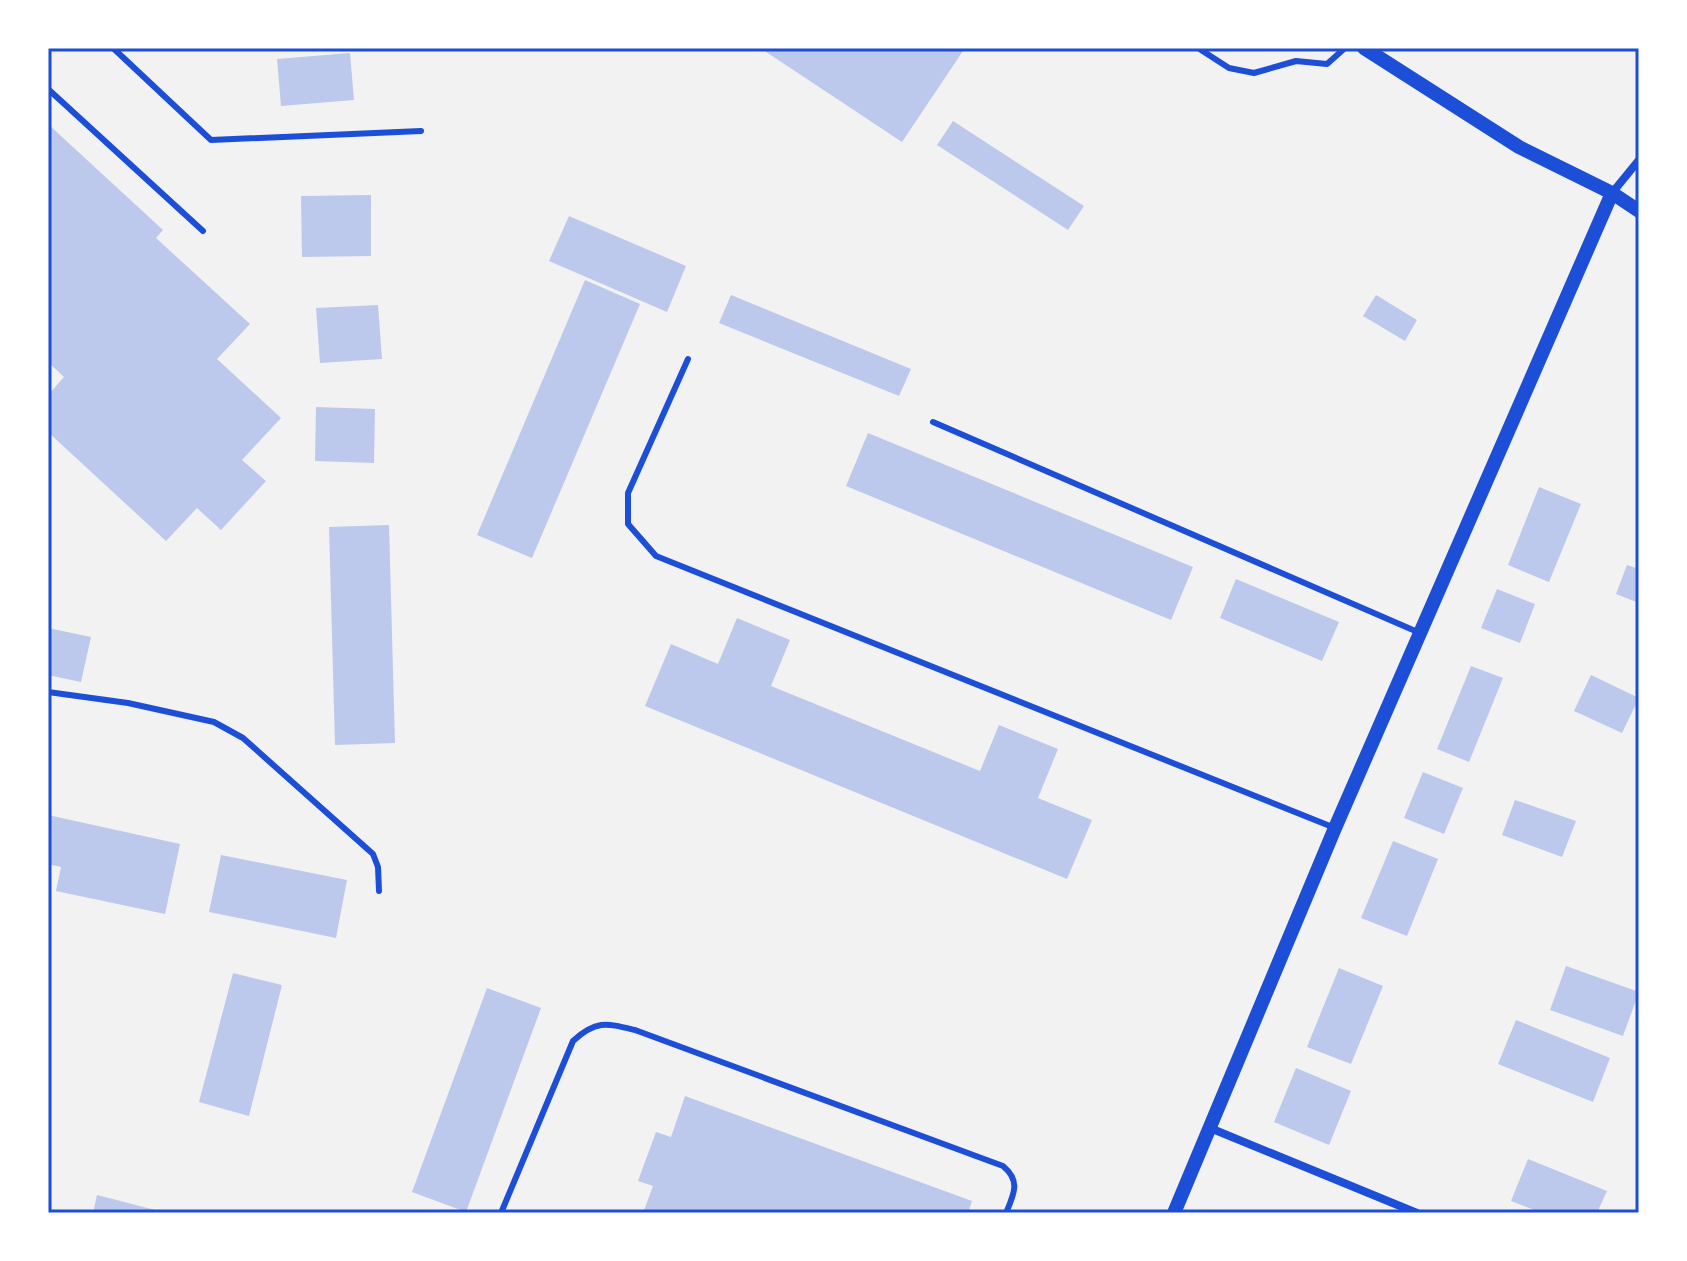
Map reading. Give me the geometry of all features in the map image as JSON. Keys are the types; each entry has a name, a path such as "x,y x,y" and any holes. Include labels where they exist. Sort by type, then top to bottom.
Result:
{"street":[{"path":"1364,48 1519,147 1612,193 1639,211"},
{"path":"1174,1213 1335,828 1612,193 1639,160"},
{"path":"1210,1128 1417,1213"}],"lane":[{"path":"113,48 211,140 421,131"},
{"path":"1198,48 1229,68 1254,73 1296,61 1327,64 1345,48"},
{"path":"48,89 203,231"},
{"path":"688,359 628,493 628,524 656,556 1335,828"},
{"path":"933,422 1420,633"},
{"path":"48,692 128,703 214,722 243,738 373,854 378,867 379,891"},
{"path":"501,1213 573,1041 588,1028 611,1024 635,1030 1003,1166 1012,1174 1016,1188 1006,1213"}],"building":[{"path":"760,48 965,48 902,142"},
{"path":"350,53 354,100 281,106 277,59"},
{"path":"953,121 1084,206 1068,230 937,145"},
{"path":"48,124 163,230 156,238 250,324 217,359 281,418 242,460 266,481 221,530 197,508 166,541 48,432 48,395 64,377 48,362"},
{"path":"371,195 371,256 302,257 301,196"},
{"path":"569,216 686,266 667,312 549,261"},
{"path":"585,280 640,304 532,558 477,535"},
{"path":"731,295 911,369 899,396 719,323"},
{"path":"1376,295 1417,320 1405,341 1363,316"},
{"path":"378,305 382,359 320,363 316,308"},
{"path":"316,407 375,409 374,463 315,461"},
{"path":"868,433 1193,567 1171,620 846,486"},
{"path":"1539,487 1581,504 1549,582 1508,565"},
{"path":"389,525 395,743 335,745 329,527"},
{"path":"1627,565 1639,569 1639,603 1616,594"},
{"path":"1236,579 1339,622 1322,661 1220,618"},
{"path":"1497,589 1535,604 1520,643 1481,628"},
{"path":"737,618 790,640 771,686 980,771 999,725 1058,749 1038,798 1092,820 1067,879 645,706 671,644 718,664"},
{"path":"48,628 91,637 81,682 48,675"},
{"path":"1471,666 1503,678 1469,762 1437,749"},
{"path":"1591,675 1639,698 1622,733 1574,711"},
{"path":"1423,772 1463,788 1444,834 1404,818"},
{"path":"1515,800 1576,821 1562,857 1502,835"},
{"path":"48,815 180,844 165,914 56,891 61,867 48,864"},
{"path":"1393,841 1438,859 1407,936 1361,918"},
{"path":"221,855 347,880 336,938 209,912"},
{"path":"1566,966 1639,992 1623,1036 1550,1010"},
{"path":"1339,968 1383,986 1351,1064 1307,1047"},
{"path":"233,973 282,985 249,1116 199,1102"},
{"path":"487,988 541,1008 466,1212 412,1192"},
{"path":"1516,1020 1610,1058 1593,1102 1498,1064"},
{"path":"1296,1068 1351,1091 1329,1145 1274,1122"},
{"path":"685,1096 972,1201 968,1213 643,1213 653,1186 638,1181 656,1132 671,1137"},
{"path":"1528,1159 1607,1191 1597,1213 1542,1213 1511,1201"},
{"path":"97,1195 163,1212 163,1213 93,1213"}]}
